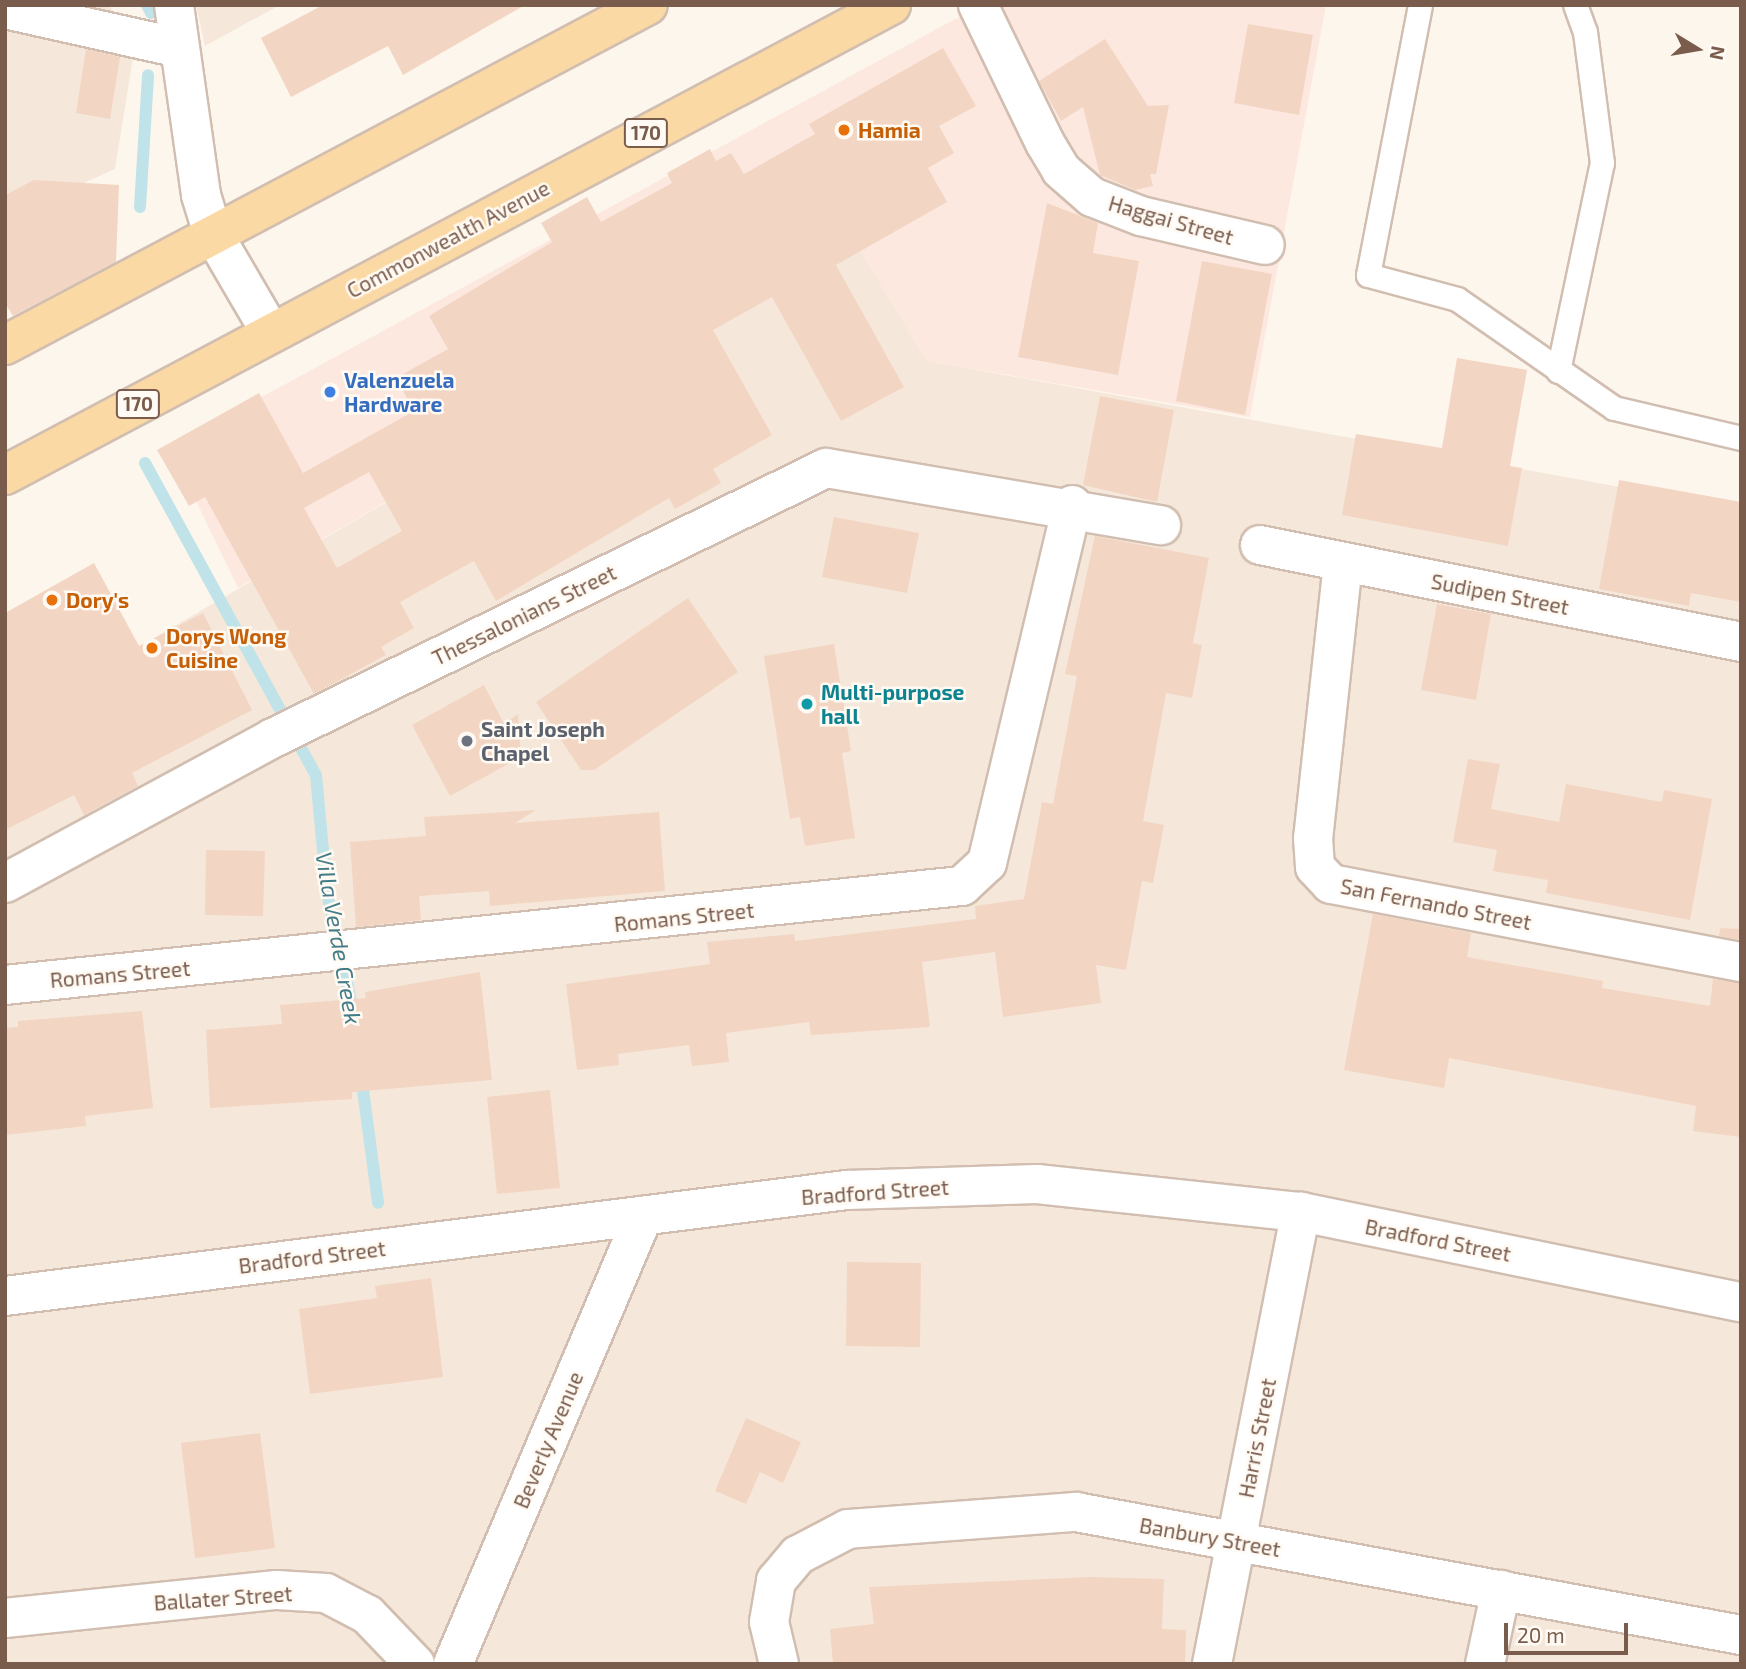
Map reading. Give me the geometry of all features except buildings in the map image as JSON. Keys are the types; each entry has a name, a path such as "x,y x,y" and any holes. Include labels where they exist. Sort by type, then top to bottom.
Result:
{"main road":[{"path":"5,345 212,232 648,5"},
{"name":"Commonwealth Avenue","path":"5,475 891,5"}],"street":[{"path":"174,5 191,148 212,232 271,333"},
{"name":"Haggai Street","path":"978,5 1045,143 1061,170 1091,197 1141,216 1265,245"},
{"path":"5,9 180,48"},
{"name":"Thessalonians Street","path":"5,883 273,738 826,468 1072,505"},
{"path":"1072,505 1161,525"},
{"name":"Romans Street","path":"5,985 358,953 962,886 987,863 1072,505"},
{"name":"Sudipen Street","path":"1260,545 1741,642"},
{"name":"San Fernando Street","path":"1343,563 1313,838 1315,867 1331,884 1741,962"},
{"name":"Bradford Street","path":"5,1296 847,1190 1037,1184 1301,1213 1741,1302"},
{"name":"Harris Street","path":"1212,1664 1301,1213"},
{"name":"Beverly Avenue","path":"453,1664 643,1216"},
{"name":"Banbury Street","path":"779,1664 769,1622 775,1581 798,1555 848,1529 1076,1512 1741,1635"},
{"name":"Ballater Street","path":"5,1618 277,1590 326,1593 368,1615 415,1664"},
{"path":"1485,1664 1501,1590"}],"lane":[{"path":"1420,5 1368,275 1457,299 1614,408 1654,421 1741,438"},
{"path":"1558,371 1602,163 1585,32 1575,5"}],"shaded area":[{"path":"5,5 109,5 135,45 115,169 5,218"},
{"path":"196,5 280,5 205,46"},
{"path":"981,5 1326,5 1250,417 927,361 849,232 238,588 170,447"},
{"path":"849,232 928,361 1741,509 1741,1664 5,1664 5,725"}],"waterway":[{"name":"Villa Verde Creek","path":"147,5 151,13"},
{"name":"Villa Verde Creek","path":"140,207 148,75"},
{"name":"Villa Verde Creek","path":"145,463 316,775 327,893 354,1015"},
{"name":"Villa Verde Creek","path":"361,1075 378,1203"}],"place":[{"name":"Hamia","path":"844,130"},
{"name":"Valenzuela Hardware","path":"330,392"},
{"name":"Dory's","path":"52,600"},
{"name":"Dorys Wong Cuisine","path":"152,648"},
{"name":"Multi-purpose hall","path":"807,704"},
{"name":"Saint Joseph Chapel","path":"467,741"}]}
